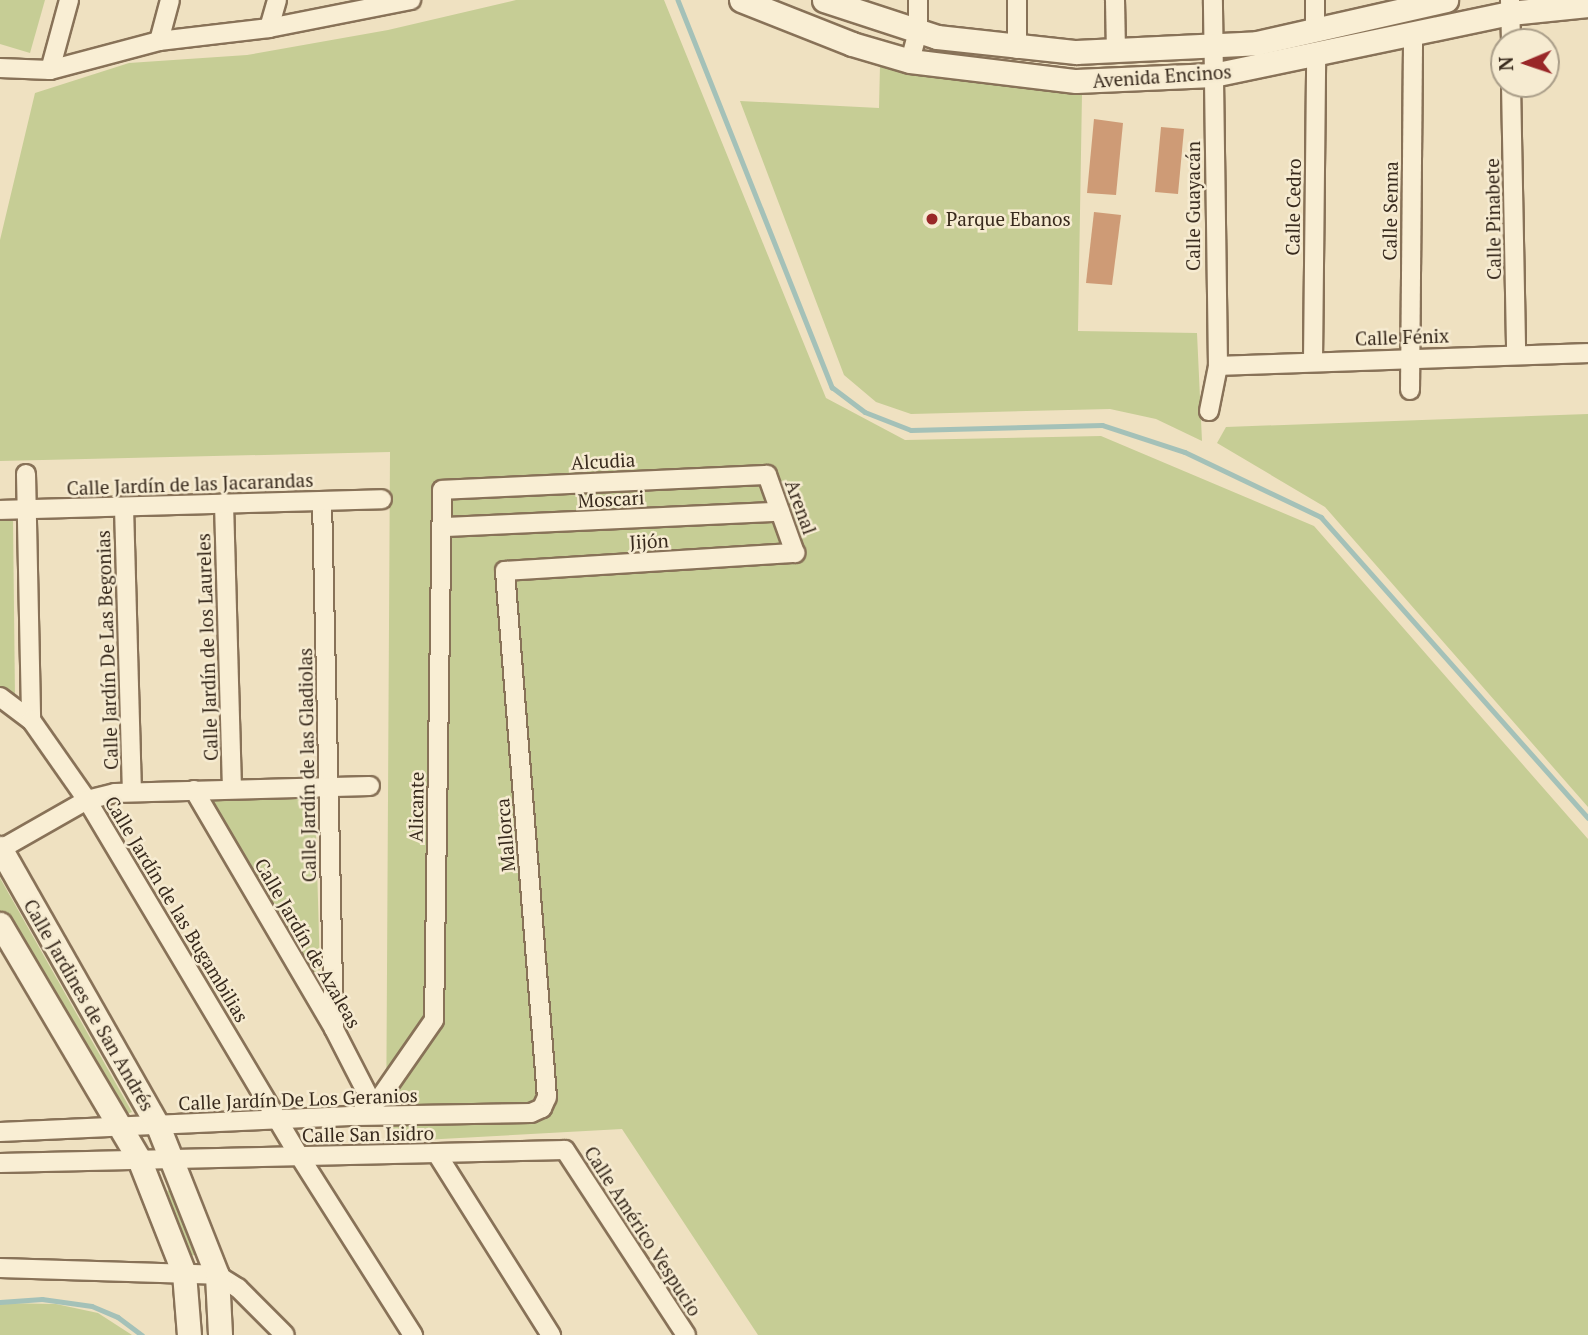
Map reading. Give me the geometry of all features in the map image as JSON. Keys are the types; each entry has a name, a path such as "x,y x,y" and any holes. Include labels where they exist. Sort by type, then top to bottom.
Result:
{"street":[{"path":"50,70 69,0"},
{"path":"159,41 170,0"},
{"path":"269,28 277,0"},
{"path":"0,68 50,70 159,41 269,28 379,4 411,0"},
{"name":"Avenida Encinos","path":"741,0 852,44 909,61 1076,81 1213,75 1413,32 1510,7 1588,5"},
{"path":"909,61 918,32 918,0"},
{"path":"1017,0 1017,49"},
{"path":"1115,0 1115,51"},
{"name":"Calle Guayacán","path":"1209,411 1218,366 1213,0"},
{"path":"1315,0 1315,29"},
{"name":"Avenida Encinos","path":"828,1 918,32 1017,49 1115,51 1213,48 1315,29 1413,3 1446,0"},
{"path":"1510,7 1511,28"},
{"name":"Calle Senna","path":"1409,390 1413,32"},
{"name":"Calle Cedro","path":"1312,361 1316,54"},
{"name":"Calle Pinabete","path":"1511,98 1516,354"},
{"name":"Calle Fénix","path":"1218,366 1410,357 1588,353"},
{"path":"26,474 31,720"},
{"name":"Alcudia","path":"442,490 767,475"},
{"name":"Arenal","path":"767,475 795,553"},
{"name":"Alicante","path":"370,1101 379,1099 434,1020 444,527 442,490"},
{"name":"Calle Jardín de las Jacarandas","path":"0,510 382,499"},
{"name":"Calle Jardín de las Gladiolas","path":"322,501 334,1029"},
{"name":"Calle Jardín de los Laureles","path":"224,503 232,789"},
{"name":"Calle Jardín De Las Begonias","path":"124,507 132,791"},
{"name":"Moscari","path":"444,527 780,512"},
{"name":"Jijón","path":"505,571 795,553"},
{"name":"Mallorca","path":"505,571 547,1097"},
{"name":"Calle Jardín de las Bugambilias","path":"0,697 31,720 87,800 300,1157 413,1335"},
{"path":"1,849 87,800 132,791 370,786"},
{"name":"Calle Jardín de Azaleas","path":"194,790 334,1029 370,1101"},
{"name":"Calle Jardines de San Andrés","path":"1,849 158,1126 217,1275 220,1335"},
{"name":"Calle Jardines de San Andrés","path":"0,924 139,1159 184,1273 189,1335"},
{"name":"Calle Jardín De Los Geranios","path":"0,1131 356,1116 531,1114 542,1108 547,1097"},
{"path":"356,1116 370,1101"},
{"name":"Calle San Isidro","path":"172,1158 565,1150"},
{"name":"Calle Américo Vespucio","path":"565,1150 686,1335"},
{"path":"437,1154 551,1335"},
{"path":"0,1163 172,1158"},
{"path":"0,1268 217,1275 238,1288 285,1335"}],"green space":[{"path":"0,0 45,0 30,53 0,44"},
{"path":"516,0 664,0 826,398 905,440 1101,436 1314,526 1588,839 1588,1335 758,1335 622,1129 386,1142 390,452 0,461 0,240 35,93 129,63 247,55 388,30"},
{"name":"Parque Ebanos","path":"880,65 910,74 1082,94 1078,331 1197,333 1202,441 1156,419 1110,409 911,414 876,402 844,375 740,101 879,108"},
{"path":"1588,414 1588,807 1325,507 1217,443 1226,427"},
{"path":"0,519 13,519 15,699 0,692"},
{"path":"315,797 320,970 310,975 207,800"},
{"path":"0,878 132,1112 118,1117 0,913"},
{"path":"173,1188 198,1254 190,1256 167,1191"},
{"path":"0,1303 56,1304 98,1313 132,1335 0,1335"}],"building":[{"path":"1094,119 1123,123 1116,195 1087,193"},
{"path":"1161,127 1184,129 1178,194 1155,192"},
{"path":"1094,212 1121,215 1112,285 1086,283"}],"waterway":[{"path":"678,0 832,387 865,412 911,430 1102,425 1185,452 1321,517 1588,818"},
{"path":"0,1302 42,1299 92,1306 118,1317 142,1335"}],"place":[{"name":"Parque Ebanos","path":"932,219"}]}
